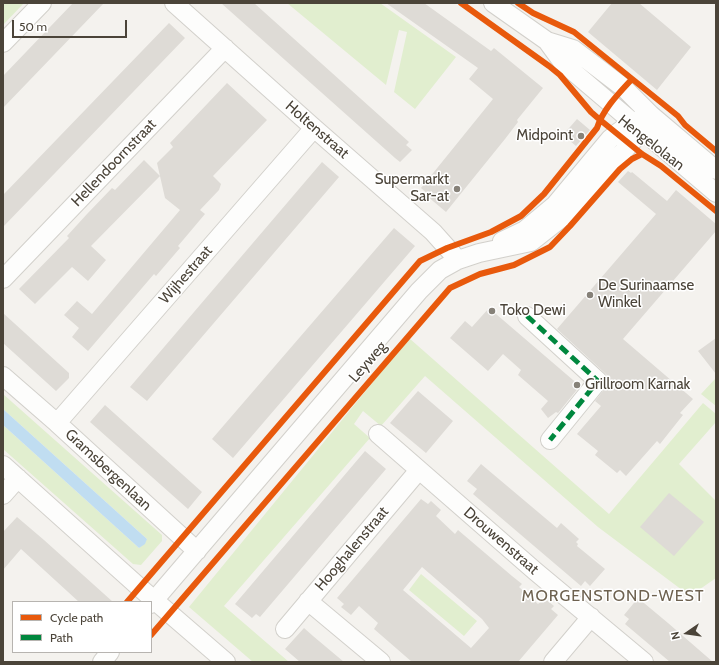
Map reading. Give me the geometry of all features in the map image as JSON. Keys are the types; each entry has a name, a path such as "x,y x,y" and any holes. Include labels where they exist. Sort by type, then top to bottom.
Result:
{"street":[{"path":"3,43 42,3"},
{"name":"Holtenstraat","path":"174,3 433,232 458,260"},
{"name":"Hengelolaan","path":"493,3 547,41 573,49 624,88 652,115 716,170"},
{"name":"Hengelolaan","path":"547,41 563,63 716,193"},
{"name":"Hellendoornstraat","path":"3,278 225,48"},
{"name":"Leyweg","path":"153,602 419,291 440,270 458,260 478,253 531,242 564,216 637,126 652,115"},
{"name":"Wijhestraat","path":"57,423 314,128"},
{"path":"527,316 598,381 550,440"},
{"name":"Gramsbergenlaan","path":"3,376 57,423 197,551"},
{"name":"Drouwenstraat","path":"378,434 535,571 644,662"},
{"path":"3,465 152,601"},
{"name":"Hooghalenstraat","path":"285,629 419,470"},
{"path":"3,495 18,478"},
{"path":"308,601 381,662"},
{"path":"153,602 226,662"},
{"path":"553,662 591,617"},
{"path":"102,662 109,653"}],"green space":[{"path":"3,3 24,3 3,25"},
{"path":"287,3 380,3 456,57 415,109 394,92 407,32 399,30 386,85"},
{"path":"409,338 609,514 703,403 716,414 716,422 679,464 716,501 716,578 690,596 598,527 425,376 381,426 363,411 354,424 370,438 224,606 289,662 253,662 189,607"},
{"path":"716,379 716,406 701,394"},
{"path":"3,394 162,535 162,541 141,565 133,564 3,449 3,425 139,548 147,539 3,409"},
{"path":"421,574 477,621 464,636 409,590"}],"water":[{"path":"3,409 147,539 145,544 139,548 3,425"}],"building":[{"path":"73,3 104,3 3,108 3,76"},
{"path":"221,3 254,3 409,142 406,145 412,150 400,162"},
{"path":"386,3 424,3 491,51 494,48 543,88 517,120 518,122 505,139 446,212 427,196 429,195 421,188 493,99 469,79 478,68"},
{"path":"612,3 639,3 691,47 657,90 588,32"},
{"path":"169,23 185,38 3,227 3,195"},
{"path":"227,83 267,120 213,176 221,184 219,190 200,210 205,214 178,246 180,248 156,276 154,274 88,351 72,337 79,328 64,315 77,301 92,314 180,210 165,198 157,163 173,147 170,143"},
{"path":"577,119 590,130 576,146 563,135"},
{"path":"144,160 160,176 91,246 106,260 88,281 72,267 35,304 19,289 69,238 67,236 112,188 115,190"},
{"path":"322,162 339,177 147,401 130,387"},
{"path":"628,171 631,173 632,172 667,201 676,190 716,224 716,231 623,339 693,399 680,413 683,415 660,444 657,441 626,476 620,470 617,473 595,455 598,451 577,434 601,406 595,401 606,387 608,376 557,329 656,214 618,182"},
{"path":"394,228 415,246 233,458 212,439"},
{"path":"489,308 580,386 558,413 556,412 548,418 541,409 548,401 518,375 521,370 503,354 488,371 450,338 465,321 472,327"},
{"path":"3,313 69,373 69,378 56,391 3,343"},
{"path":"716,338 716,374 698,351"},
{"path":"418,391 453,421 426,453 390,423"},
{"path":"105,405 202,492 188,509 90,422"},
{"path":"365,451 386,469 260,617 256,614 252,618 235,604"},
{"path":"481,464 557,528 561,523 579,539 576,542 578,544 577,546 605,569 590,586 585,581 581,586 473,494 477,489 467,481"},
{"path":"669,493 704,522 674,556 640,527"},
{"path":"421,499 428,504 431,501 441,510 436,516 455,534 458,530 522,584 519,587 538,604 544,598 554,606 551,609 558,615 518,662 412,662 374,629 378,623 359,606 351,615 341,607 344,604 337,598","holes":["422,567 482,619 489,628 471,648 403,590"]},
{"path":"17,517 112,601 78,601 21,549 3,570 3,532"},
{"path":"638,598 713,662 670,662 625,624 629,619 624,615"},
{"path":"304,628 344,662 300,662 285,649"}],"marked path":[{"path":"527,316 598,381 550,440"}],"cycle path":[{"path":"461,3 549,66 560,75 591,112 599,119 642,154 661,166 716,211"},
{"path":"518,3 533,13 574,32 678,116 685,125 716,151"},
{"path":"128,601 420,261 447,248 491,232 521,216 544,194 597,128 603,114 632,79"},
{"path":"152,634 450,288 480,274 514,265 550,247 620,169 632,159 642,154"}],"place":[{"name":"Midpoint","path":"581,136"},
{"name":"Supermarkt Sar-at","path":"457,189"},
{"name":"De Surinaamse Winkel","path":"590,295"},
{"name":"Toko Dewi","path":"492,311"},
{"name":"Grillroom Karnak","path":"577,385"}],"district":[{"name":"MORGENSTOND-WEST","path":"613,596"}]}
